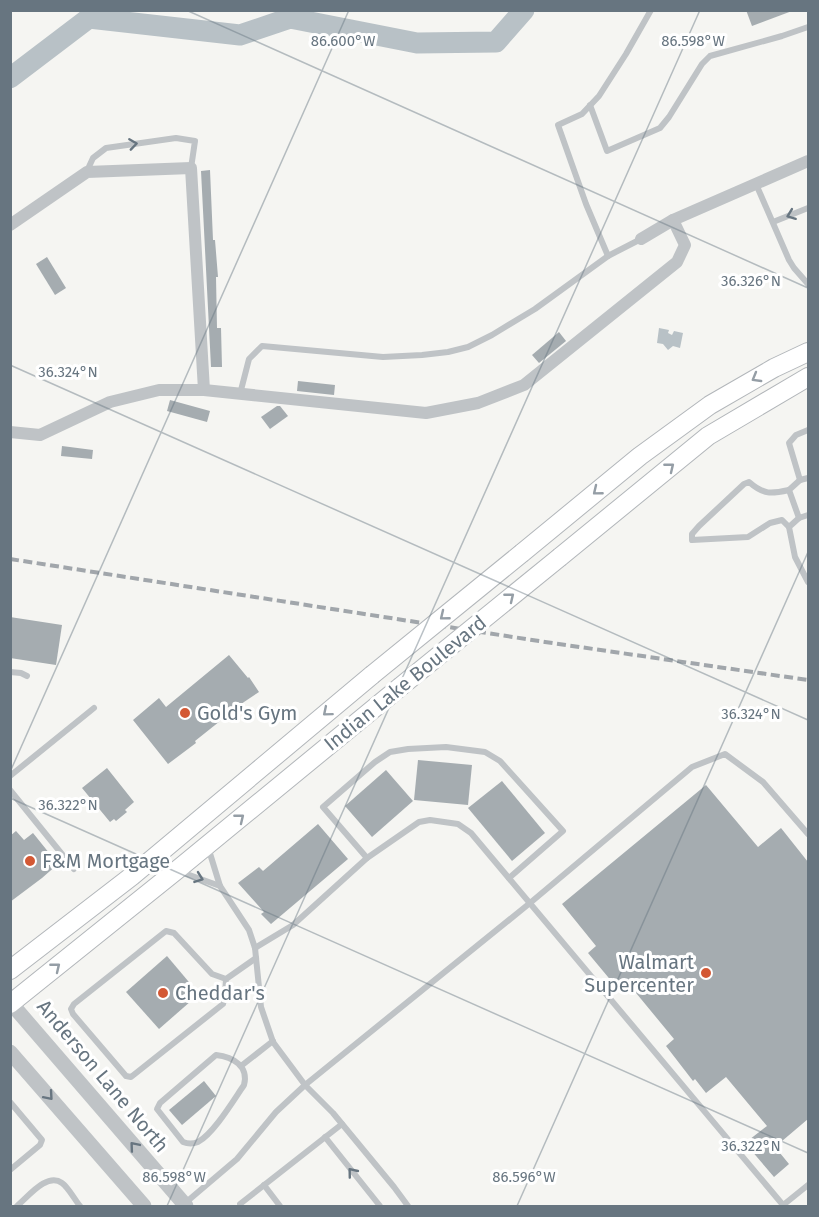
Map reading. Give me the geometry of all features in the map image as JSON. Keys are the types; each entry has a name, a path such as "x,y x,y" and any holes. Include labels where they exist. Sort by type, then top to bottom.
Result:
{"main road":[{"name":"Indian Lake Boulevard","path":"10,970 132,876 372,675 640,456 710,405 774,368 808,352"},
{"name":"Indian Lake Boulevard","path":"11,1002 177,870 708,436 808,377"}],"street":[{"path":"641,239 673,220 808,161"},
{"path":"10,225 87,172 190,168 204,390"},
{"path":"10,432 39,435 110,402 159,390 204,390 426,412 478,403 524,385 677,262 685,245 673,220"},
{"name":"Anderson Lane North","path":"11,1002 184,1206"},
{"path":"10,1052 144,1206"}],"lane":[{"path":"608,256 586,204 558,125 582,114 599,96 651,10"},
{"path":"590,105 608,151 660,128 702,64 710,56 808,27"},
{"path":"87,172 93,158 106,148 176,138 195,141 190,168"},
{"path":"756,183 794,268 808,284"},
{"path":"773,222 808,208"},
{"path":"240,394 249,359 262,346 383,357 422,356 468,347 535,309 608,256 641,239"},
{"path":"800,480 789,443 796,435 808,430"},
{"path":"808,478 800,480 789,490 773,494 761,492 749,483 744,484 692,534 692,540 748,537 770,523 782,520 789,527 795,557 808,582"},
{"path":"789,490 800,518"},
{"path":"789,527 808,515"},
{"path":"10,672 27,676"},
{"path":"10,776 94,708"},
{"path":"367,858 323,807 390,752 446,747 485,752 500,761 563,831 509,878"},
{"path":"184,1206 237,1159 276,1112 305,1085 530,903 692,767 725,754 763,782 808,834"},
{"path":"10,790 74,869"},
{"path":"255,948 293,925 367,858 419,822 430,819 458,824 471,833 782,1206 808,1185"},
{"path":"207,844 220,886 249,930 255,948 261,1007 273,1041 305,1085 342,1124 408,1206"},
{"path":"177,870 220,886"},
{"path":"166,931 174,933 212,974 226,979 223,1004 131,1077 126,1076 71,1009 74,1004 166,931"},
{"path":"226,979 256,958"},
{"path":"241,1066 273,1041"},
{"path":"216,1055 227,1057 241,1066 246,1078 244,1086 212,1130 197,1142 189,1144 183,1142 157,1109 160,1103 216,1055"},
{"path":"10,1102 42,1140 40,1145 10,1170"},
{"path":"241,1206 240,1204 342,1124"},
{"path":"325,1137 380,1206"},
{"path":"17,1206 45,1182 52,1179 61,1182 80,1206"},
{"path":"264,1185 280,1206"}],"shaded area":[{"path":"659,328 669,330 668,333 672,335 674,331 683,333 680,348 673,346 668,350 663,344 657,343"}],"building":[{"path":"746,10 792,10 792,11 752,26"},
{"path":"210,170 213,240 215,240 218,277 216,277 217,328 221,328 222,367 211,367 201,171"},
{"path":"47,257 66,288 55,295 36,264"},
{"path":"559,332 566,341 539,363 532,355"},
{"path":"298,381 335,385 334,395 297,391"},
{"path":"170,400 210,411 207,422 167,411"},
{"path":"280,406 288,416 270,429 261,417"},
{"path":"62,446 93,450 92,459 61,456"},
{"path":"10,617 62,625 56,665 10,658"},
{"name":"Gold's Gym","path":"229,655 259,692 168,764 133,720 159,698 166,707"},
{"path":"418,760 472,765 468,805 414,800"},
{"path":"107,768 134,802 125,810 127,812 116,821 114,819 110,822 82,788"},
{"path":"386,770 413,801 372,837 345,806"},
{"path":"502,781 545,833 512,861 468,808"},
{"name":"Walmart Supercenter","path":"706,785 758,847 781,828 808,862 808,1119 775,1147 789,1164 774,1177 745,1143 767,1126 726,1077 706,1093 695,1079 693,1081 666,1046 674,1039 627,982 618,989 588,953 596,946 562,904"},
{"path":"318,824 348,859 271,924 261,914 264,912 238,883 259,867 263,871"},
{"path":"16,831 24,840 33,833 58,864 10,902 10,836"},
{"name":"Cheddar's","path":"167,956 199,994 159,1029 126,992"},
{"path":"204,1081 216,1096 182,1125 169,1110"}],"waterway":[{"path":"10,78 89,18 240,35 290,18 417,43 496,42 524,10"}],"railway":[{"path":"10,559 545,642 808,680"}],"place":[{"name":"Gold's Gym","path":"185,713"},
{"name":"F&M Mortgage","path":"30,861"},
{"name":"Walmart Supercenter","path":"706,973"},
{"name":"Cheddar's","path":"163,993"}]}
